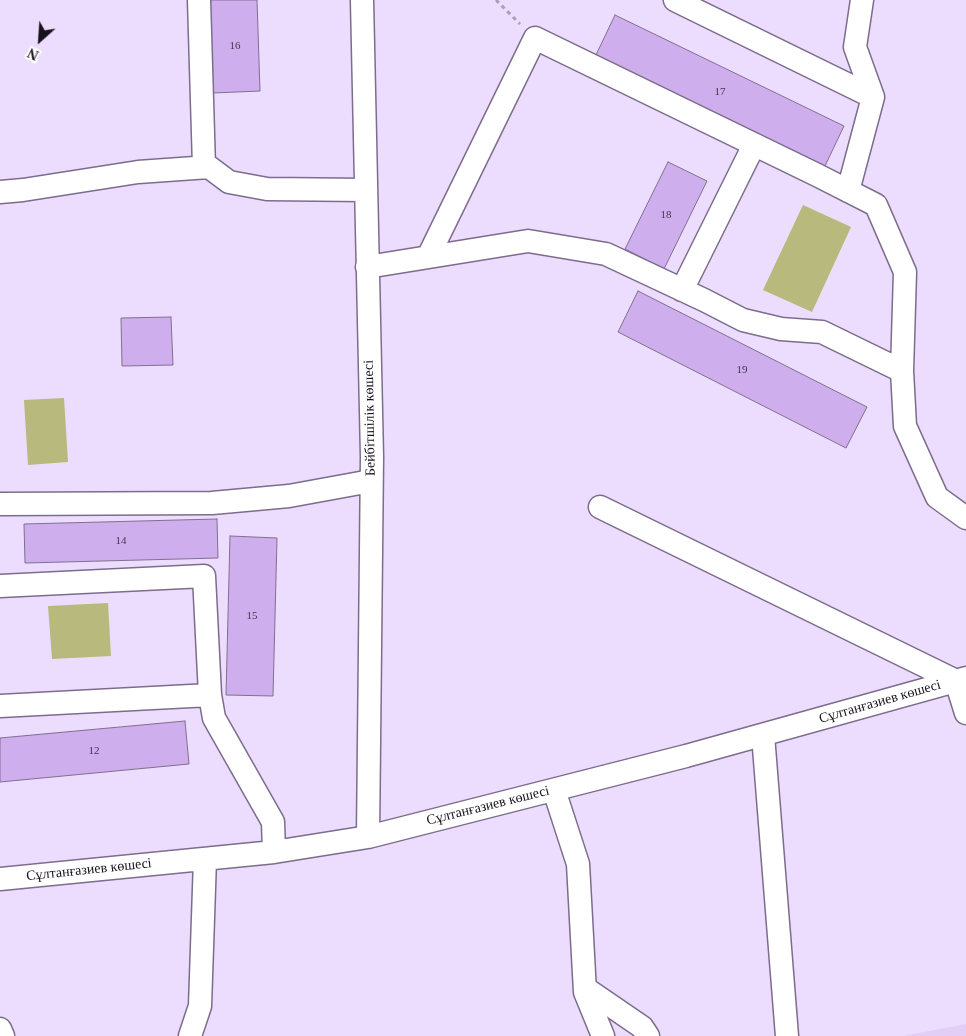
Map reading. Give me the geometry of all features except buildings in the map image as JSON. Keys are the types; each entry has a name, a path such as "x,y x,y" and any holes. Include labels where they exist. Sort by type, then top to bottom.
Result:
{"street":[{"path":"200,0 204,167"},
{"name":"Бейбітшілік көшесі","path":"362,0 371,481 368,837"},
{"path":"675,0 873,97"},
{"path":"848,191 873,97 855,47 862,0"},
{"path":"428,257 535,38 876,205 905,272 902,371 905,426 937,498 966,518"},
{"path":"682,290 754,145"},
{"path":"0,192 138,172 204,167 209,167 228,182 267,190 366,190"},
{"path":"368,267 528,241 606,254 743,320 781,329 822,332 902,371"},
{"path":"0,504 212,504 289,496 371,481"},
{"path":"600,507 961,679 966,713"},
{"path":"0,586 204,576 210,695 214,718 273,822 274,852"},
{"name":"Сұлтанғазиев көшесі","path":"0,879 274,852 368,837 686,756 961,679"},
{"path":"0,706 210,695"},
{"path":"763,735 787,1036"},
{"path":"554,790 578,864 585,988 602,1036"},
{"path":"190,1036 200,1006 205,859"},
{"path":"585,988 642,1027 648,1036"},
{"path":"0,1028 3,1036"}],"path":[{"path":"496,0 535,38"}],"shaded area":[{"path":"966,1024 966,1036 903,1036"}],"green space":[{"path":"803,205 851,227 812,312 763,290"},
{"path":"64,398 68,462 28,465 24,400"},
{"path":"108,603 111,656 52,659 48,606"}]}
